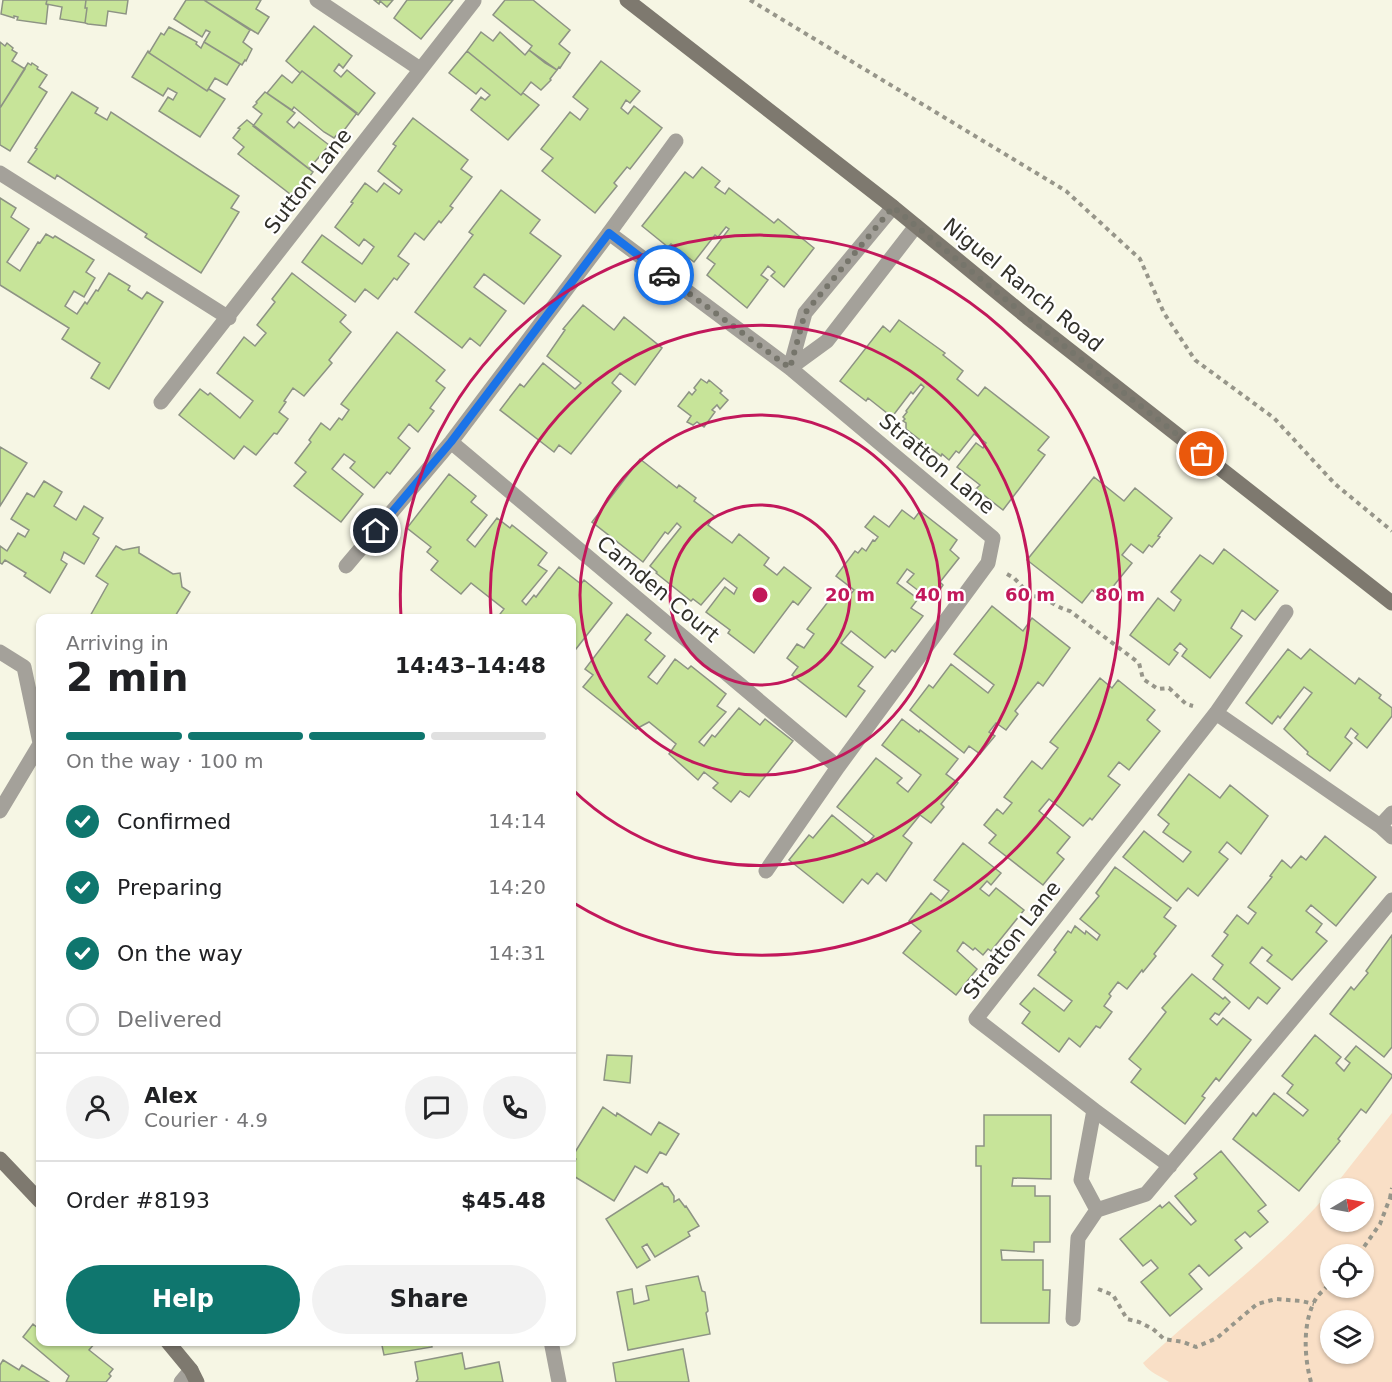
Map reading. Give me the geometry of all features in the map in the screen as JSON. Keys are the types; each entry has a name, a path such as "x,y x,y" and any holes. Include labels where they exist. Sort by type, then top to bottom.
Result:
{"street":[{"path":"317,0 420,69"},
{"name":"Niguel Ranch Road","path":"627,0 893,207 1045,331 1392,603"},
{"name":"Sutton Lane","path":"161,402 229,318 474,1"},
{"path":"346,566 451,442 676,141"},
{"path":"0,173 229,318"},
{"path":"790,368 805,313 893,207"},
{"path":"790,368 827,341 916,226"},
{"name":"Stratton Lane","path":"609,233 790,368 993,538 988,563"},
{"name":"Camden Court","path":"451,442 838,767"},
{"path":"766,872 838,767 988,563"},
{"name":"Stratton Lane","path":"1170,1166 976,1019 1216,713 1286,612"},
{"path":"0,651 24,667 36,724"},
{"path":"1216,713 1380,826 1392,837"},
{"path":"0,811 36,750"},
{"path":"1380,826 1392,813"},
{"path":"1073,1319 1078,1239 1097,1210 1146,1194 1392,900"},
{"path":"1094,1110 1081,1180 1097,1210"},
{"path":"0,1159 36,1197"},
{"path":"171,1346 194,1376 181,1382"},
{"path":"552,1346 559,1382"}],"path":[{"path":"750,0 1066,190 1140,259 1164,313 1195,360 1274,418 1335,484 1392,531"},
{"path":"988,563 1014,578 1031,596 1041,596 1060,609 1070,611 1139,663 1143,679 1158,689 1168,688 1186,705 1216,713"},
{"path":"1366,1244 1380,1224 1391,1198 1392,1188"},
{"path":"1075,1286 1099,1289 1113,1295 1127,1319 1153,1329 1164,1339 1197,1347 1217,1338 1257,1304 1276,1299 1314,1304"},
{"path":"1311,1382 1306,1350 1310,1315 1320,1294"}],"shaded area":[{"path":"1392,1113 1392,1382 1169,1382 1145,1366 1143,1363 1263,1259 1320,1202 1320,1232 1374,1232 1374,1178 1341,1178"}],"building":[{"path":"3,0 47,0 46,24 17,20 18,17 1,14"},
{"path":"47,0 86,0 85,23 60,19 62,7 46,4"},
{"path":"86,0 128,0 126,14 108,11 106,26 85,23"},
{"path":"186,0 204,0 250,30 243,42 252,49 242,65 204,42 210,32 206,30 202,37 174,19"},
{"path":"204,0 261,0 256,9 269,17 258,34"},
{"path":"374,0 393,0 387,7 380,1 379,4"},
{"path":"407,0 453,0 421,39 394,18"},
{"path":"505,0 533,0 570,30 559,44 570,53 560,68 557,70 545,63 529,50 532,46 493,15"},
{"path":"314,26 352,56 343,68 339,64 334,71 341,77 347,70 375,93 358,115 286,61"},
{"path":"169,27 197,42 196,44 201,48 204,42 240,64 227,85 215,78 207,91 149,53 161,33 164,35"},
{"path":"481,32 493,41 500,32 525,55 529,50 557,70 541,90 531,82 521,95 467,51"},
{"path":"0,42 5,46 7,43 13,48 12,50 17,53 12,61 25,69 0,108"},
{"path":"148,51 207,91 209,89 225,99 200,137 159,111 168,97 173,100 177,93 168,88 163,96 132,77"},
{"path":"467,51 521,95 523,93 539,105 508,140 471,110 481,97 485,100 490,95 481,88 476,94 449,73"},
{"path":"601,61 640,91 630,103 626,100 621,108 628,114 634,106 662,128 630,169 627,167 614,183 617,186 595,213 542,171 553,158 541,149 570,112 580,120 588,109 573,97"},
{"path":"28,63 31,65 32,63 47,75 39,87 47,92 10,151 0,145 0,108"},
{"path":"302,71 357,113 342,133 340,131 334,138 294,107 292,110 267,93 282,75 292,83"},
{"path":"72,92 98,108 95,113 107,120 111,112 239,196 231,208 239,212 201,273 145,237 147,234 57,175 55,179 28,162"},
{"path":"265,92 295,113 287,122 294,128 299,122 329,145 309,169 253,126 262,114 253,107"},
{"path":"413,118 468,160 461,169 472,177 450,206 453,208 441,223 439,221 424,240 415,233 398,256 409,264 397,280 394,278 378,299 365,289 355,302 302,262 322,235 362,264 374,247 364,239 359,246 335,227 365,183 377,192 384,183 399,194 402,190 378,171 396,146 393,144"},
{"path":"247,120 313,172 294,197 238,154 244,147 233,138 240,129 238,128"},
{"path":"702,167 720,181 715,187 725,194 729,188 774,223 778,219 814,248 784,287 771,276 775,272 768,266 761,275 768,280 747,308 707,275 715,264 707,258 729,229 726,227 718,237 715,235 694,262 671,244 668,247 642,226 685,172 693,178"},
{"path":"501,190 540,220 530,233 561,256 524,304 484,274 474,287 506,311 480,346 470,338 462,348 415,312 473,235 469,232"},
{"path":"0,198 16,208 11,217 29,229 7,262 20,271 38,242 40,243 46,234 53,238 55,236 94,260 86,272 95,278 84,297 74,291 65,306 77,314 85,302 87,304 96,290 98,291 109,273 130,286 128,290 142,299 147,292 163,302 109,389 91,378 100,363 62,339 69,328 0,285"},
{"path":"292,273 346,315 340,322 351,332 329,360 332,363 304,396 293,388 279,412 288,419 277,434 274,433 256,455 244,446 234,459 179,415 200,389 208,395 210,393 240,418 253,401 217,373 244,337 255,346 266,333 257,325 275,302 272,299"},
{"path":"583,305 614,330 624,317 662,348 635,385 620,373 612,383 621,391 571,454 559,445 554,452 500,410 520,384 524,387 543,363 575,389 581,383 547,356 565,330 563,329"},
{"path":"899,320 945,353 943,355 963,371 957,379 978,396 985,387 1049,437 1038,450 1045,455 1003,510 976,489 980,485 957,467 976,443 983,448 986,443 974,434 959,453 956,451 949,460 906,429 903,417 924,387 921,384 913,394 911,392 892,417 868,398 866,401 840,381 883,326 890,332"},
{"path":"397,332 445,370 436,381 445,388 430,408 434,411 418,432 409,424 398,438 410,448 390,474 387,472 374,488 350,468 355,462 344,454 332,469 363,494 341,522 294,486 306,472 295,463 311,442 309,440 321,423 330,430 339,418 342,420 349,410 341,404"},
{"path":"701,379 707,383 709,380 722,391 720,393 728,400 720,409 717,405 712,410 715,412 704,427 697,422 693,425 687,422 691,416 678,406 689,392 692,395"},
{"path":"0,447 27,463 0,506"},
{"path":"640,459 677,488 679,485 696,498 694,501 714,516 708,525 732,543 739,534 769,558 764,565 777,575 784,567 811,588 798,605 793,601 754,653 728,633 730,630 706,612 725,587 734,594 737,588 724,578 701,605 693,599 691,601 650,566 681,527 677,523 668,534 665,532 643,562 592,522"},
{"path":"449,474 476,496 471,502 487,515 467,540 475,547 497,518 510,528 512,525 547,553 538,565 547,571 522,601 526,605 534,595 536,597 559,567 581,584 584,580 612,603 576,649 576,614 500,614 504,609 471,583 461,594 431,570 438,561 427,552 431,547 407,528"},
{"path":"1094,477 1124,501 1135,488 1172,518 1152,547 1149,545 1143,553 1131,544 1122,555 1132,563 1103,599 1092,590 1082,603 1027,560"},
{"path":"44,481 62,492 54,506 76,520 84,506 103,518 93,534 99,538 84,564 64,552 61,560 67,564 50,593 24,576 26,573 5,560 2,564 0,563 0,546 7,551 18,533 25,537 29,530 11,519 27,493 34,497"},
{"path":"902,510 914,519 920,511 957,540 950,550 959,558 940,582 943,585 932,601 907,582 914,574 907,569 897,583 918,599 911,608 923,616 895,652 892,650 885,658 851,631 841,643 873,667 858,686 865,691 846,717 792,675 798,667 787,658 797,644 804,648 814,634 807,629 834,594 845,602 854,590 836,576 855,551 858,553 862,548 866,551 873,540 875,541 878,537 865,527 874,516 889,527"},
{"path":"116,546 123,550 139,547 139,553 173,574 180,573 182,587 190,592 176,614 91,614 108,584 96,576"},
{"path":"1224,549 1278,591 1255,620 1242,610 1231,628 1242,636 1210,678 1182,656 1187,649 1180,643 1174,650 1178,653 1169,665 1130,635 1158,598 1174,611 1181,600 1171,592 1200,555 1213,564"},
{"path":"992,606 1023,631 1032,618 1070,648 1043,686 1038,682 1015,711 1018,714 1006,730 996,723 989,732 995,736 980,754 969,746 964,753 910,710 929,685 933,688 951,664 988,693 994,685 954,654"},
{"path":"627,614 651,633 645,640 665,656 648,677 657,684 675,659 688,669 691,666 726,694 717,706 726,712 699,742 704,746 712,735 715,737 739,708 760,725 765,719 793,741 749,797 740,791 731,802 713,788 718,783 704,772 698,780 669,754 676,744 649,722 636,729 583,687 593,675 585,669"},
{"path":"1288,649 1301,659 1310,649 1355,684 1359,678 1381,695 1379,698 1392,708 1392,716 1367,748 1355,738 1358,734 1351,728 1345,737 1352,743 1330,771 1307,754 1308,752 1284,729 1312,693 1304,687 1280,718 1278,716 1272,724 1246,703"},
{"path":"1100,678 1112,688 1118,680 1155,710 1147,720 1160,731 1129,770 1119,762 1108,776 1120,785 1092,820 1090,818 1083,826 1049,799 1039,811 1070,837 1057,853 1064,859 1043,885 989,843 996,835 984,825 997,809 1003,814 1012,803 1004,797 1032,761 1042,769 1058,748 1050,742"},
{"path":"902,719 958,759 946,774 958,783 941,804 944,807 931,823 920,815 903,836 912,843 886,881 877,873 868,884 862,879 843,903 789,860 809,835 813,838 832,815 867,844 874,836 837,807 876,758 902,778 897,783 908,792 921,775 882,745"},
{"path":"1189,774 1220,798 1230,785 1268,816 1241,854 1227,842 1219,852 1228,859 1198,896 1188,888 1177,901 1123,857 1144,831 1183,862 1191,852 1163,832 1169,824 1158,815"},
{"path":"1325,836 1376,877 1336,926 1311,905 1306,911 1322,924 1316,932 1327,941 1292,980 1267,961 1272,955 1262,947 1250,963 1280,988 1267,1004 1258,997 1249,1009 1213,979 1223,965 1212,956 1228,935 1224,932 1237,915 1248,924 1256,913 1248,907 1272,877 1270,876 1282,860 1291,868 1301,856 1306,860"},
{"path":"963,843 1001,873 991,885 987,881 980,889 989,896 996,888 1024,910 991,951 988,949 983,955 963,942 957,951 977,969 956,995 903,953 921,931 909,921 931,893 941,901 949,891 934,880"},
{"path":"1115,867 1171,908 1164,917 1176,926 1154,954 1156,956 1127,989 1118,982 1109,994 1111,996 1104,1006 1112,1012 1100,1028 1096,1026 1080,1047 1069,1038 1059,1052 1022,1023 1030,1012 1020,1004 1034,988 1064,1011 1072,1001 1038,975 1056,952 1054,950 1068,931 1071,933 1075,926 1097,940 1100,935 1080,919 1099,896 1096,893"},
{"path":"1392,935 1392,1047 1384,1057 1330,1014 1351,987 1354,990 1368,973 1366,971"},
{"path":"1192,974 1230,1002 1219,1015 1215,1013 1210,1019 1217,1025 1223,1018 1251,1040 1219,1081 1216,1078 1202,1096 1205,1098 1185,1124 1131,1082 1141,1069 1129,1059 1166,1012 1162,1008"},
{"path":"1315,1035 1341,1057 1336,1063 1344,1071 1350,1063 1345,1059 1356,1046 1392,1077 1366,1113 1361,1109 1338,1139 1340,1141 1299,1191 1233,1139 1253,1113 1256,1116 1274,1093 1303,1116 1308,1110 1287,1093 1293,1085 1282,1076"},
{"path":"607,1055 632,1056 630,1083 604,1080"},
{"path":"603,1107 616,1116 617,1113 651,1135 659,1122 679,1134 666,1155 660,1152 647,1173 635,1166 614,1201 576,1177 576,1151"},
{"path":"984,1115 1051,1115 1051,1179 1013,1178 1012,1186 1035,1186 1035,1196 1050,1196 1050,1242 1034,1242 1034,1252 1001,1250 1002,1260 1043,1260 1043,1290 1050,1290 1049,1323 981,1323 981,1166 976,1166 976,1146 984,1146"},
{"path":"1221,1151 1266,1205 1258,1211 1268,1222 1250,1237 1245,1232 1235,1240 1242,1248 1209,1276 1199,1265 1189,1274 1202,1289 1170,1316 1141,1282 1158,1268 1151,1260 1143,1266 1120,1239 1160,1205 1162,1208 1169,1202 1191,1225 1196,1221 1175,1196 1197,1178 1194,1174"},
{"path":"662,1183 674,1196 674,1202 679,1199 699,1226 688,1232 690,1236 655,1257 647,1244 642,1247 650,1260 637,1268 606,1219"},
{"path":"698,1276 702,1291 705,1292 710,1334 628,1350 617,1292 632,1289 634,1304 649,1300 646,1286"},
{"path":"33,1324 36,1327 36,1346 92,1346 89,1350 113,1369 109,1374 111,1376 106,1382 66,1382 69,1376 23,1337"},
{"path":"382,1346 432,1346 432,1347 384,1355"},
{"path":"683,1349 689,1382 616,1382 613,1363"},
{"path":"462,1353 465,1369 499,1362 503,1382 416,1382 418,1379 415,1362"},
{"path":"3,1360 19,1370 22,1365 49,1382 0,1382 0,1365"}],"way so far":[{"path":"664,275 790,368 805,313 893,207 1027,317 1202,454"}],"route":[{"path":"376,531 451,442 609,233 664,275"}]}
